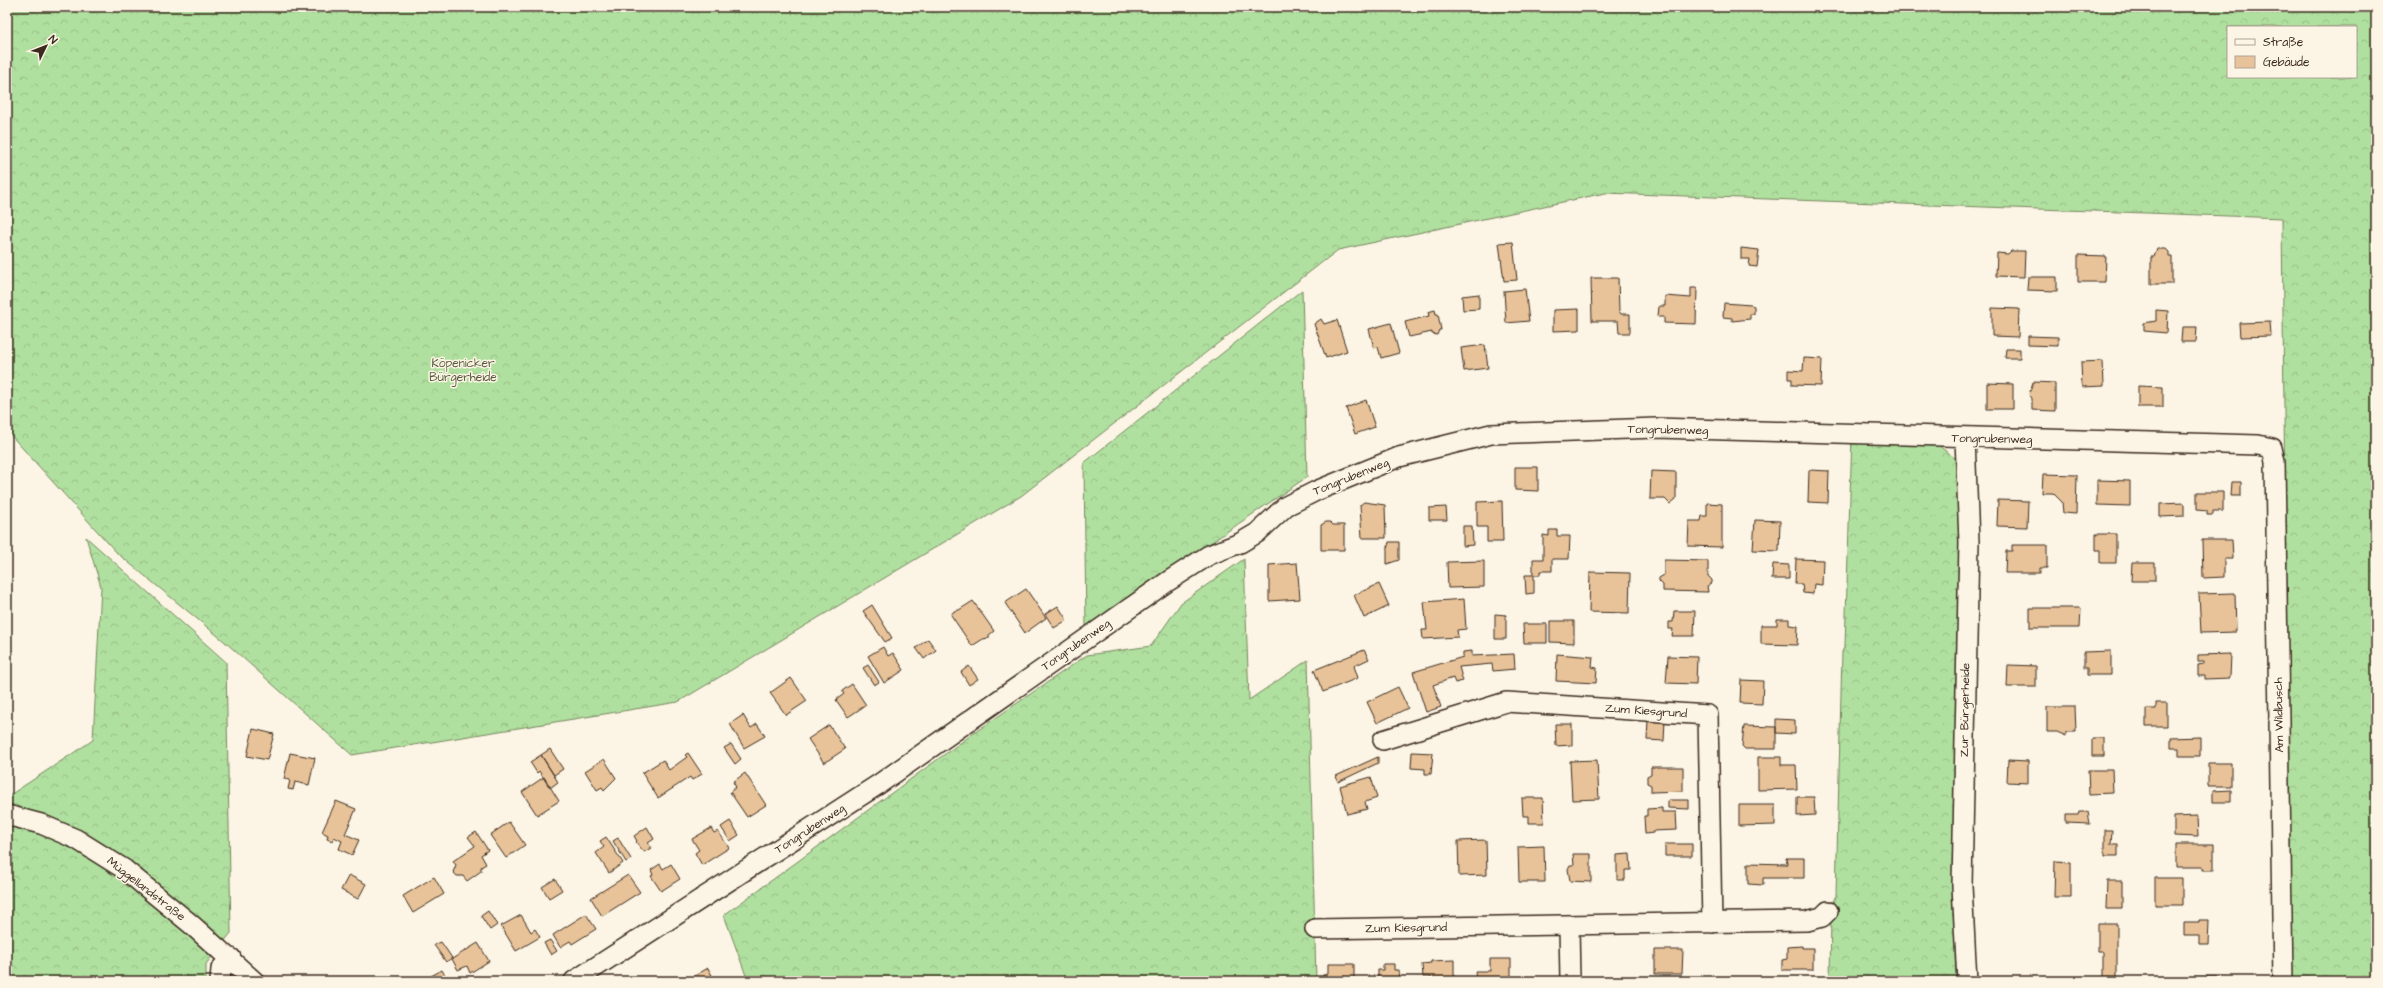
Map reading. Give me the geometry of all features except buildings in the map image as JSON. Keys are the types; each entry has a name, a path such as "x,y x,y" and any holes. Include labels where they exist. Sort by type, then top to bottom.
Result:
{"street":[{"name":"Tongrubenweg","path":"574,981 879,784 1167,582 1209,556 1240,543 1257,533 1291,503 1346,477 1399,457 1491,434 1656,428 1965,438 2258,445 2272,448"},
{"name":"Zur Bürgerheide","path":"1965,438 1969,549 1962,886 1967,981"},
{"name":"Am Wildbusch","path":"2272,448 2275,470 2282,981"},
{"name":"Zum Kiesgrund","path":"1382,740 1506,702 1708,715 1712,923"},
{"name":"Müggellandstraße","path":"7,815 41,824 76,840 124,869 231,958 254,981"},
{"name":"Zum Kiesgrund","path":"1315,929 1807,921 1822,917 1828,911"},
{"path":"1569,926 1570,981"},
{"path":"220,981 221,969 231,958"}],"green space":[{"name":"Köpenicker Bürgerheide","path":"7,7 2376,7 2376,981 2290,981 2282,218 1605,193 1338,250 1021,496 678,702 352,755 224,641 117,553 7,431"},
{"path":"1302,290 1307,477 1086,628 1084,463"},
{"path":"1852,437 1938,445 1956,459 1959,488 1959,548 1953,863 1957,870 1961,947 1955,955 1956,981 1830,981 1831,913 1836,896 1842,652 1845,645"},
{"path":"86,537 226,662 231,933 206,964 206,981 7,981 7,797 93,740 101,587"},
{"path":"1244,559 1249,700 1308,660 1316,981 748,981 724,915 974,733 1087,655 1151,646 1181,603"}]}
